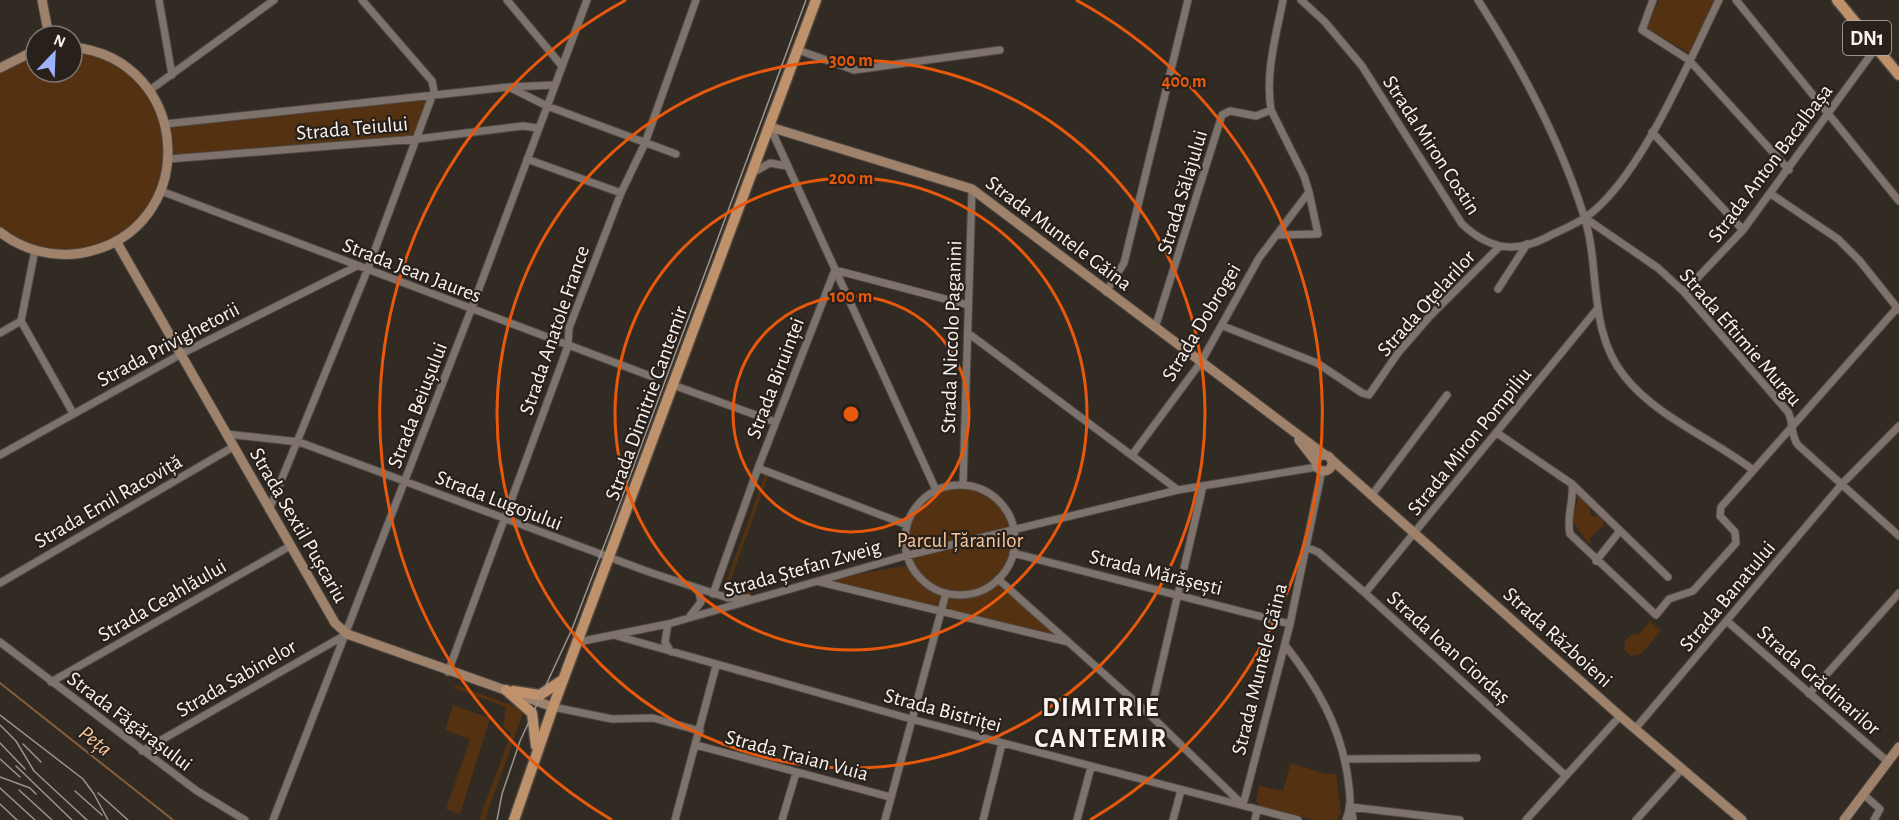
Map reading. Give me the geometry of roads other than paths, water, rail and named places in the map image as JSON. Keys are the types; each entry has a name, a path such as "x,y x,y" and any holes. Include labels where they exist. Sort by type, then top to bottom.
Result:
{"main road":[{"name":"Strada Dimitrie Cantemir","path":"514,820 553,707 816,0"},
{"name":"DN1","path":"1837,0 1875,49 1899,75"},
{"path":"506,690 540,695 552,690 565,676"},
{"path":"506,690 526,705 534,718 535,759"}],"street":[{"path":"42,0 47,24"},
{"path":"159,0 172,75"},
{"path":"150,90 274,0"},
{"path":"269,510 299,442 367,271 433,96 432,81 362,0"},
{"path":"507,0 562,66"},
{"name":"Strada Beiușului","path":"273,820 347,634 587,0"},
{"name":"Strada Anatole France","path":"448,672 568,346 569,328 621,193 645,142 696,0"},
{"path":"1106,292 1124,263 1188,0"},
{"path":"1277,235 1318,234 1304,176 1271,110 1268,87 1283,0"},
{"name":"Strada Miron Costin","path":"1301,0 1325,22 1362,66 1456,218 1475,236 1498,248"},
{"path":"1478,0 1517,61 1569,173 1585,218 1604,339 1613,361 1625,377 1658,408 1734,455 1753,470"},
{"path":"1653,0 1642,30 1689,60 1789,170"},
{"path":"1498,248 1527,244 1546,238 1585,218 1606,200 1624,177 1652,132 1719,0"},
{"path":"1736,0 1899,201"},
{"path":"0,232 35,250 76,254 116,241 144,219 161,191 169,159 165,124 150,90 133,72 114,59 84,49"},
{"name":"Strada Anton Bacalbașa","path":"1684,292 1743,230 1789,170 1875,49"},
{"path":"798,50 854,70 1000,50"},
{"path":"0,68 24,56"},
{"name":"Strada Teiului","path":"165,124 509,87 555,85"},
{"path":"509,87 547,106 676,154"},
{"name":"Strada Sălajului","path":"1155,328 1222,115 1230,111 1257,116 1271,110"},
{"name":"Strada Teiului","path":"169,159 417,139 523,126 538,128"},
{"path":"770,127 936,490"},
{"name":"Strada Muntele Găina","path":"770,127 972,189 1328,458 1331,466 1320,467"},
{"path":"1652,132 1743,230"},
{"path":"527,159 621,193"},
{"path":"752,174 770,163 787,166"},
{"name":"Strada Niccolo Paganini","path":"963,485 972,189"},
{"name":"Strada Jean Jaures","path":"161,191 355,267 652,377"},
{"name":"Strada Dobrogei","path":"1132,455 1202,362 1259,258 1309,192"},
{"path":"1572,484 1574,496 1567,521 1570,534 1596,561 1656,615 1669,599 1693,591 1736,543 1735,532 1719,512 1794,423 1898,309 1859,260 1838,239 1771,194"},
{"name":"Strada Eftimie Murgu","path":"1585,218 1658,268 1684,292 1788,412 1794,423 1793,435 1798,445 1899,536"},
{"name":"Strada Sextil Pușcariu","path":"116,241 335,623 347,634 448,672 553,707"},
{"path":"1498,289 1527,244"},
{"name":"Strada Oțelarilor","path":"1223,326 1317,363 1362,393 1369,394 1398,353 1430,316 1498,248"},
{"path":"35,250 21,321 73,413"},
{"name":"Strada Privighetorii","path":"0,455 180,355 355,267"},
{"path":"835,270 968,306"},
{"name":"Strada Biruinței","path":"713,594 758,468 835,270"},
{"name":"Strada Miron Pompiliu","path":"1365,593 1598,308"},
{"path":"0,333 21,321"},
{"path":"968,333 1178,490"},
{"path":"673,385 776,422"},
{"path":"1372,495 1447,396"},
{"path":"1842,484 1899,426"},
{"name":"Strada Muntele Găina","path":"1243,805 1308,548 1320,467 1293,433"},
{"name":"Strada Lugojului","path":"226,434 299,442 503,520 695,588 736,599 759,597"},
{"path":"1497,434 1572,484 1668,577"},
{"name":"Strada Emil Racoviță","path":"0,583 233,447"},
{"path":"1320,467 1320,456 1328,458"},
{"name":"Strada Războieni","path":"1328,458 1620,716 1742,820"},
{"name":"Strada Războieni","path":"1320,467 1352,479"},
{"name":"Strada Ștefan Zweig","path":"578,642 668,624 907,556 1178,490 1320,467"},
{"path":"758,468 907,525"},
{"name":"Strada Banatului","path":"1635,729 1728,622 1842,484"},
{"path":"963,485 983,490 996,499 1005,510 1014,530 1013,553 998,579 986,588 971,593 946,593 923,580 907,556 907,525 917,505 936,490 963,485"},
{"path":"1150,715 1203,486"},
{"path":"1596,561 1619,532"},
{"name":"Strada Ceahlăului","path":"51,682 290,546"},
{"name":"Strada Ioan Ciordaș","path":"1308,548 1318,552 1365,593 1565,775"},
{"name":"Strada Mărășești","path":"1013,553 1290,624"},
{"path":"998,579 1150,715 1243,805"},
{"path":"817,581 1071,643"},
{"path":"688,618 701,602 699,592 695,588"},
{"path":"885,820 946,593"},
{"path":"1809,694 1899,593"},
{"name":"Strada Grădinarilor","path":"1728,622 1888,762"},
{"path":"668,624 665,642 671,652"},
{"name":"Strada Sabinelor","path":"142,751 347,634"},
{"name":"Strada Bistriței","path":"615,636 1002,744 1298,820"},
{"name":"Strada Făgărașului","path":"0,642 216,805 245,820"},
{"path":"1285,645 1331,715 1346,759 1353,820"},
{"path":"675,820 716,666"},
{"path":"553,707 612,719 652,718 700,731"},
{"path":"1526,820 1620,716"},
{"path":"983,820 1002,744"},
{"name":"Strada Traian Vuia","path":"696,745 890,797"},
{"path":"1844,820 1899,747"},
{"path":"1346,759 1478,758"},
{"path":"1077,820 1091,767"},
{"path":"1636,820 1682,769"},
{"path":"782,820 796,772"},
{"path":"1173,820 1181,790"},
{"path":"1863,794 1880,809 1874,820"},
{"path":"1346,820 1351,807"},
{"path":"1351,807 1460,820"},
{"path":"1255,820 1257,810"}],"waterway":[{"name":"Peța","path":"0,683 173,820"}],"tram line":[{"path":"497,820 502,794 520,741 572,629 806,0"},
{"path":"0,715 83,779 108,820"},
{"path":"0,725 16,741 34,771 87,820"},
{"path":"0,743 25,769"},
{"path":"23,744 41,762"},
{"path":"0,759 20,777"},
{"path":"16,766 72,820"},
{"path":"0,777 30,788 36,794"},
{"path":"0,788 35,820"},
{"path":"19,790 52,820"},
{"path":"75,791 102,815"},
{"path":"98,793 128,820"},
{"path":"0,804 17,820"}],"district":[{"name":"DIMITRIE CANTEMIR","path":"1101,722"}],"park label":[{"name":"Parcul Țăranilor","path":"960,540"}]}
